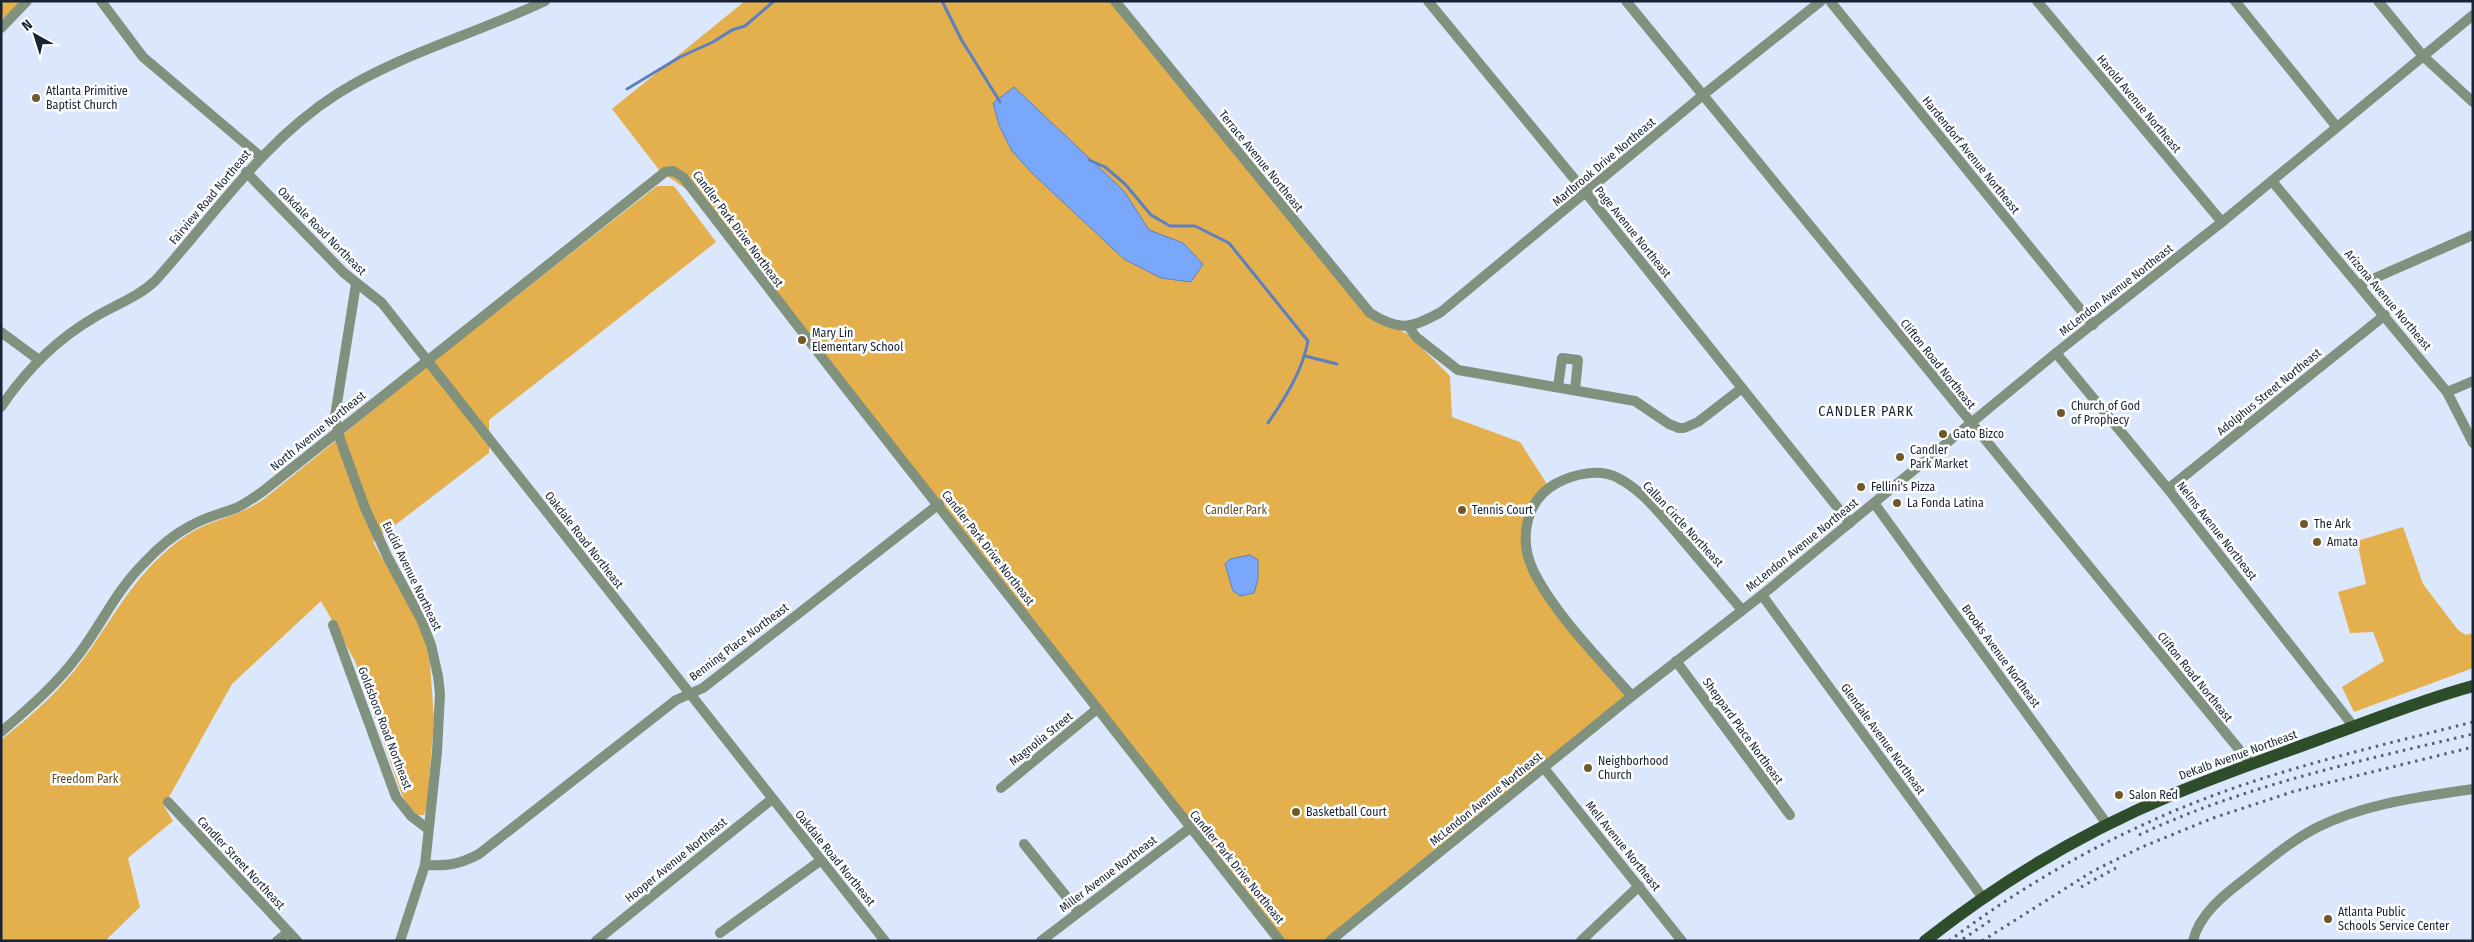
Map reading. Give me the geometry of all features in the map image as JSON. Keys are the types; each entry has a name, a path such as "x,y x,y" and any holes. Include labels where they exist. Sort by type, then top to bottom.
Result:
{"main road":[{"name":"DeKalb Avenue Northeast","path":"1924,941 1983,898 2044,859 2108,824 2175,793 2251,764 2411,705 2473,686"}],"street":[{"path":"1,28 27,1"},
{"path":"101,1 143,56 260,157"},
{"name":"Fairview Road Northeast","path":"1,407 39,360 84,324 148,288 172,262 246,172 260,157 304,119 354,84 426,49 545,1"},
{"name":"Terrace Avenue Northeast","path":"1116,1 1370,313 1382,320 1409,327"},
{"name":"Clifton Road Northeast","path":"1626,1 2251,764"},
{"name":"Marlbrook Drive Northeast","path":"1409,327 1441,312 1703,95 1821,1"},
{"name":"Hardendorf Avenue Northeast","path":"1830,1 2092,325"},
{"name":"Harold Avenue Northeast","path":"2037,1 2222,222"},
{"path":"2235,1 2336,126"},
{"path":"2378,1 2423,56 2473,102"},
{"name":"Page Avenue Northeast","path":"1430,2 1586,193 1850,523"},
{"name":"McLendon Avenue Northeast","path":"1330,941 1632,696 1762,595 1970,423 2222,222 2336,126 2473,15"},
{"name":"Oakdale Road Northeast","path":"246,172 356,284 382,304 885,941"},
{"name":"North Avenue Northeast","path":"1,732 35,704 60,678 80,654 114,600 142,565 167,542 188,526 246,503 665,172 676,172"},
{"name":"Candler Park Drive Northeast","path":"676,172 683,177 838,379 939,504 1280,941"},
{"name":"Arizona Avenue Northeast","path":"2272,180 2448,392 2473,444"},
{"path":"2359,285 2473,235"},
{"name":"Euclid Avenue Northeast","path":"356,284 335,416 338,431 365,508 388,558 421,619 431,645 440,694 433,806 428,829 425,865 400,941"},
{"name":"Adolphus Street Northeast","path":"2168,489 2386,315"},
{"path":"1409,327 1416,337 1458,370 1635,401 1669,424 1684,428 1698,422 1742,388"},
{"path":"1,332 39,360"},
{"name":"Nelms Avenue Northeast","path":"2056,353 2168,489 2354,727"},
{"path":"1558,387 1562,358 1578,360 1575,390"},
{"path":"2448,392 2473,381"},
{"name":"Callan Circle Northeast","path":"1632,696 1547,594 1533,570 1525,545 1527,522 1534,502 1546,489 1563,480 1582,474 1602,473 1618,478 1641,494 1742,610"},
{"name":"Brooks Avenue Northeast","path":"1874,503 2108,824"},
{"name":"Benning Place Northeast","path":"425,865 449,866 464,862 479,854 676,700 703,688 939,504"},
{"name":"Glendale Avenue Northeast","path":"1762,595 1983,898"},
{"name":"Goldsboro Road Northeast","path":"333,625 396,796 411,816 428,829"},
{"name":"Sheppard Place Northeast","path":"1676,661 1790,815"},
{"name":"Magnolia Street","path":"1001,788 1098,709"},
{"name":"Mell Avenue Northeast","path":"1544,768 1682,941"},
{"path":"2194,941 2195,932 2214,905 2283,849 2316,828 2346,815 2389,802 2473,788"},
{"name":"Hooper Avenue Northeast","path":"596,941 772,799"},
{"name":"Candler Street Northeast","path":"168,802 296,941"},
{"name":"Miller Avenue Northeast","path":"1041,941 1078,911 1190,828"},
{"path":"1024,844 1078,911"},
{"path":"720,933 820,861"},
{"path":"1581,941 1638,886"},
{"path":"276,941 288,932"}],"green space":[{"path":"1,1 22,1 1,20"},
{"name":"Candler Park","path":"745,1 1113,1 1369,316 1408,334 1450,376 1452,417 1520,442 1547,484 1525,516 1534,578 1628,694 1325,941 1277,941 686,189 660,171 612,109"},
{"name":"Freedom Park","path":"657,186 674,186 716,242 489,420 489,453 373,542 423,630 430,664 434,719 427,808 424,815 417,815 409,807 402,795 355,661 321,601 232,684 164,806 173,821 128,858 140,907 105,941 1,941 1,740 35,712 66,681 120,605 150,567 188,534 242,511 264,499 425,368"},
{"path":"2403,527 2423,584 2458,630 2466,635 2473,633 2473,668 2354,712 2342,687 2384,661 2373,632 2350,633 2338,592 2366,584 2357,541"}],"water":[{"path":"1014,87 1124,191 1149,230 1183,243 1203,264 1191,282 1161,278 1124,259 1034,175 1012,151 999,125 993,103"},
{"path":"1250,555 1258,560 1258,579 1254,593 1240,596 1233,591 1225,564 1230,559"}],"waterway":[{"path":"627,89 680,57 713,42 732,30 745,26 774,1"},
{"path":"942,1 961,39 1000,102"},
{"path":"1089,160 1105,167 1125,184 1151,215 1170,226 1195,226 1229,243 1308,341 1297,374 1287,394 1268,423"},
{"path":"1305,356 1337,364"}],"railway":[{"path":"1949,941 2024,889 2076,858 2130,831 2196,802 2313,763 2473,722"},
{"path":"2139,835 2179,817 2261,788 2473,734"},
{"path":"1982,941 2093,871 2142,847 2213,818 2295,791 2473,747"},
{"path":"2081,887 2116,868"},
{"path":"1963,939 1994,918"}],"place":[{"name":"Atlanta Primitive Baptist Church","path":"36,98"},
{"name":"Mary Lin Elementary School","path":"802,340"},
{"name":"Church of God of Prophecy","path":"2061,413"},
{"name":"Gato Bizco","path":"1943,434"},
{"name":"Candler Park Market","path":"1900,457"},
{"name":"Fellini's Pizza","path":"1861,487"},
{"name":"La Fonda Latina","path":"1897,503"},
{"name":"Tennis Court","path":"1462,510"},
{"name":"The Ark","path":"2304,524"},
{"name":"Amata","path":"2317,542"},
{"name":"Neighborhood Church","path":"1588,768"},
{"name":"Salon Red","path":"2119,795"},
{"name":"Basketball Court","path":"1296,812"},
{"name":"Atlanta Public Schools Service Center","path":"2328,919"}],"district":[{"name":"CANDLER PARK","path":"1866,411"}]}
